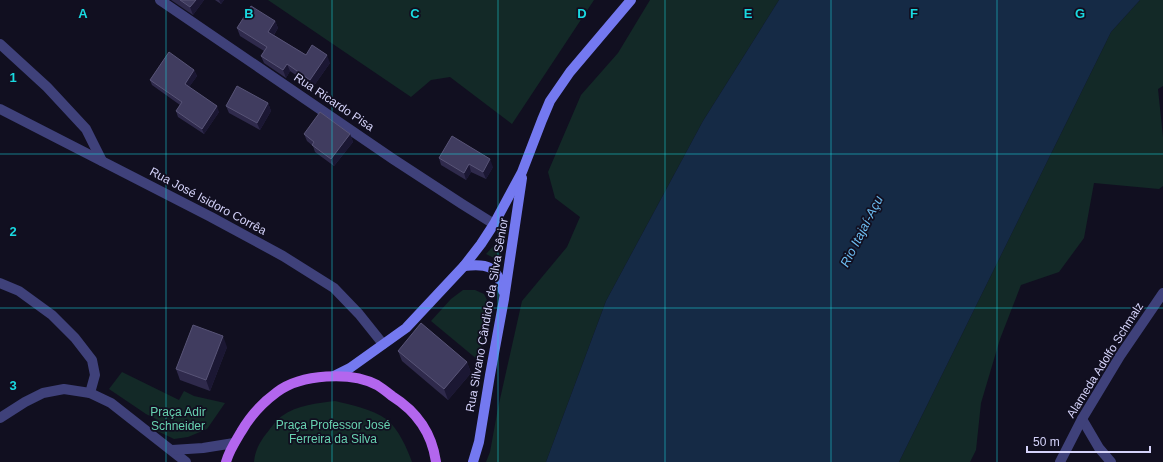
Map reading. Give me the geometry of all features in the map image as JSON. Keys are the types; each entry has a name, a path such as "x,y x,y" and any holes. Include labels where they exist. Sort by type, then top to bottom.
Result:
{"main road":[{"name":"Rua Silvano Cândido da Silva Sênior","path":"334,376 350,368 406,328 464,266 494,224 522,172 550,101 570,72 631,0"},
{"name":"Rua Silvano Cândido da Silva Sênior","path":"473,462 479,442 504,299 522,172"},
{"path":"464,266 477,264 495,271 500,279 504,299"},
{"path":"226,462 234,443 249,418 262,404 278,391 291,384 312,378 334,376 357,378 376,385 402,402 419,419 430,437 436,462"}],"street":[{"name":"Rua Ricardo Pisa","path":"160,0 399,163 494,224"},
{"path":"0,44 47,87 86,129 102,161"},
{"name":"Rua José Isidoro Corrêa","path":"0,110 211,217 283,256 334,288 359,314 383,344"},
{"path":"0,283 19,291 52,315 75,338 92,360 95,375 90,394"},
{"name":"Alameda Adolfo Schmalz","path":"1060,462 1082,419 1120,356 1163,293"},
{"path":"0,418 25,402 43,393 64,389 90,394 111,403 186,462"},
{"path":"1082,419 1099,448 1111,462"},
{"path":"172,450 203,448 234,443"}],"green space":[{"path":"268,0 594,0 512,124 450,77 431,80 411,97"},
{"path":"650,0 779,0 703,121 606,301 546,462 486,462 490,452 498,408 522,301 567,247 580,217 555,198 548,172 581,95 618,53"},
{"path":"1140,0 1163,0 1163,86 1158,89 1163,137 1163,186 1159,189 1094,183 1084,238 1059,272 1021,285 1000,339 981,403 976,450 970,462 899,462 1111,32"},
{"path":"504,235 500,261 486,254"},
{"path":"463,290 475,290 484,294 488,302 488,312 478,360 431,321 451,299"},
{"name":"Praça Adir Schneider","path":"122,372 179,400 184,391 194,396 225,403 207,429 188,437 174,439 151,428 156,419 109,389"},
{"name":"Praça Professor José Ferreira da Silva","path":"335,401 368,410 386,419 398,433 412,462 254,462 256,451 261,441 282,416 301,407"}],"water":[{"name":"Rio Itajaí-Açu","path":"779,0 1140,0 1111,32 899,462 546,462 606,301 703,121"}],"building":[{"path":"180,0 196,0 190,7"},
{"path":"251,6 275,21 268,32 306,55 312,45 327,55 310,80 287,64 283,70 261,56 267,47 237,28"},
{"path":"169,52 194,70 185,84 217,106 202,129 176,111 182,102 150,80"},
{"path":"237,86 268,103 257,123 226,106"},
{"path":"320,112 350,134 331,159 312,145 314,142 304,134"},
{"path":"452,136 490,159 483,172 469,164 464,173 439,158"},
{"path":"421,323 467,362 444,389 398,351"},
{"path":"193,325 223,336 206,380 176,369"}]}
